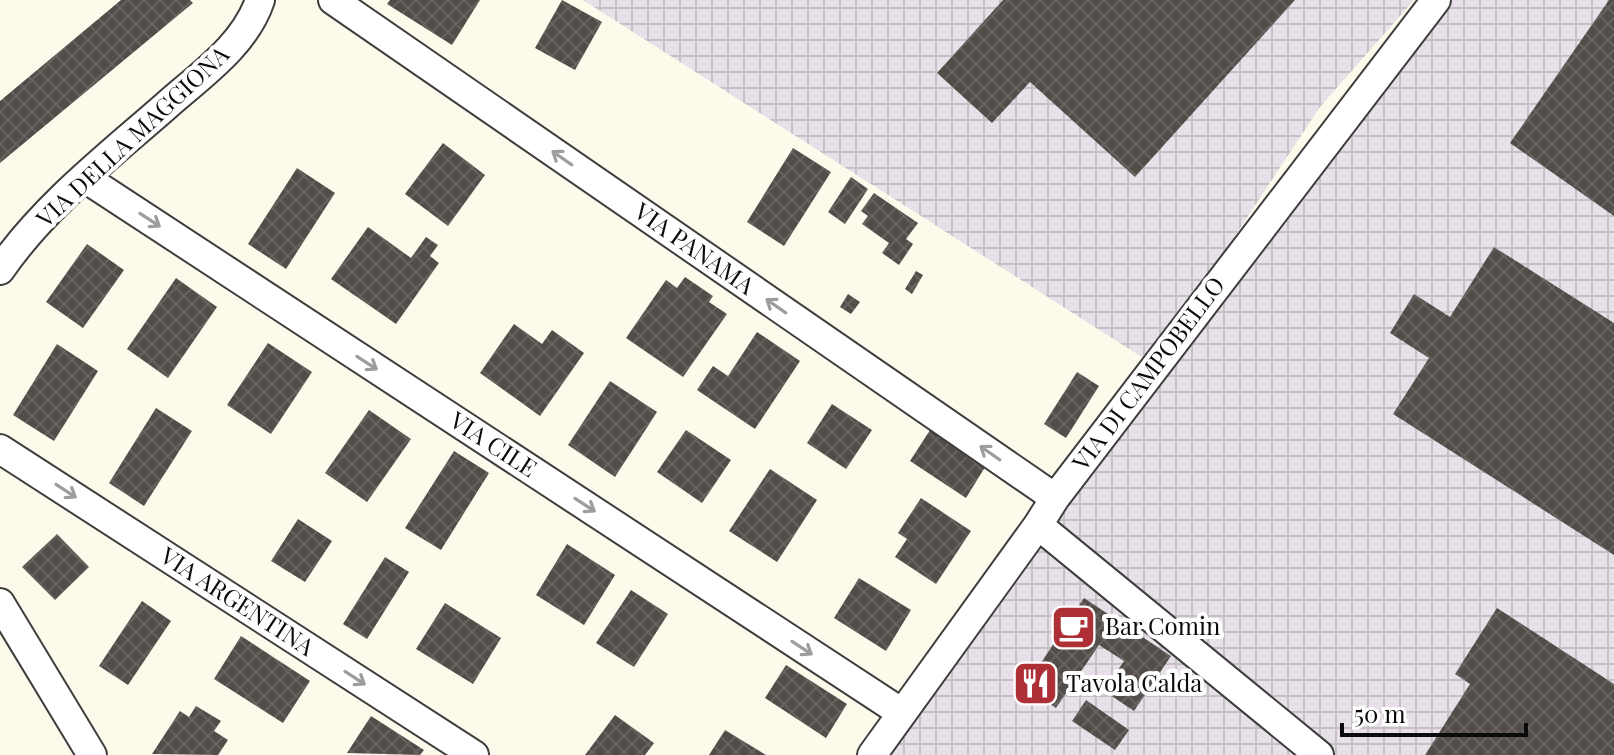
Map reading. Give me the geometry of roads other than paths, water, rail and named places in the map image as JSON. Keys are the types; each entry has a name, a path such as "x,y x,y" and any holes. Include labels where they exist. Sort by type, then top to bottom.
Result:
{"street":[{"name":"VIA DELLA MAGGIONA","path":"0,270 23,241 85,178 222,56 246,28 260,0"},
{"name":"VIA PANAMA","path":"333,0 1055,498"},
{"name":"VIA DI CAMPOBELLO","path":"872,755 1055,498 1436,0"},
{"name":"VIA CILE","path":"85,178 902,713"},
{"name":"VIA ARGENTINA","path":"0,449 474,755"},
{"path":"1038,525 1319,755"},
{"path":"0,603 92,755"}],"place":[{"name":"Bar Comin","path":"1074,627"},
{"name":"Tavola Calda","path":"1035,684"}]}
